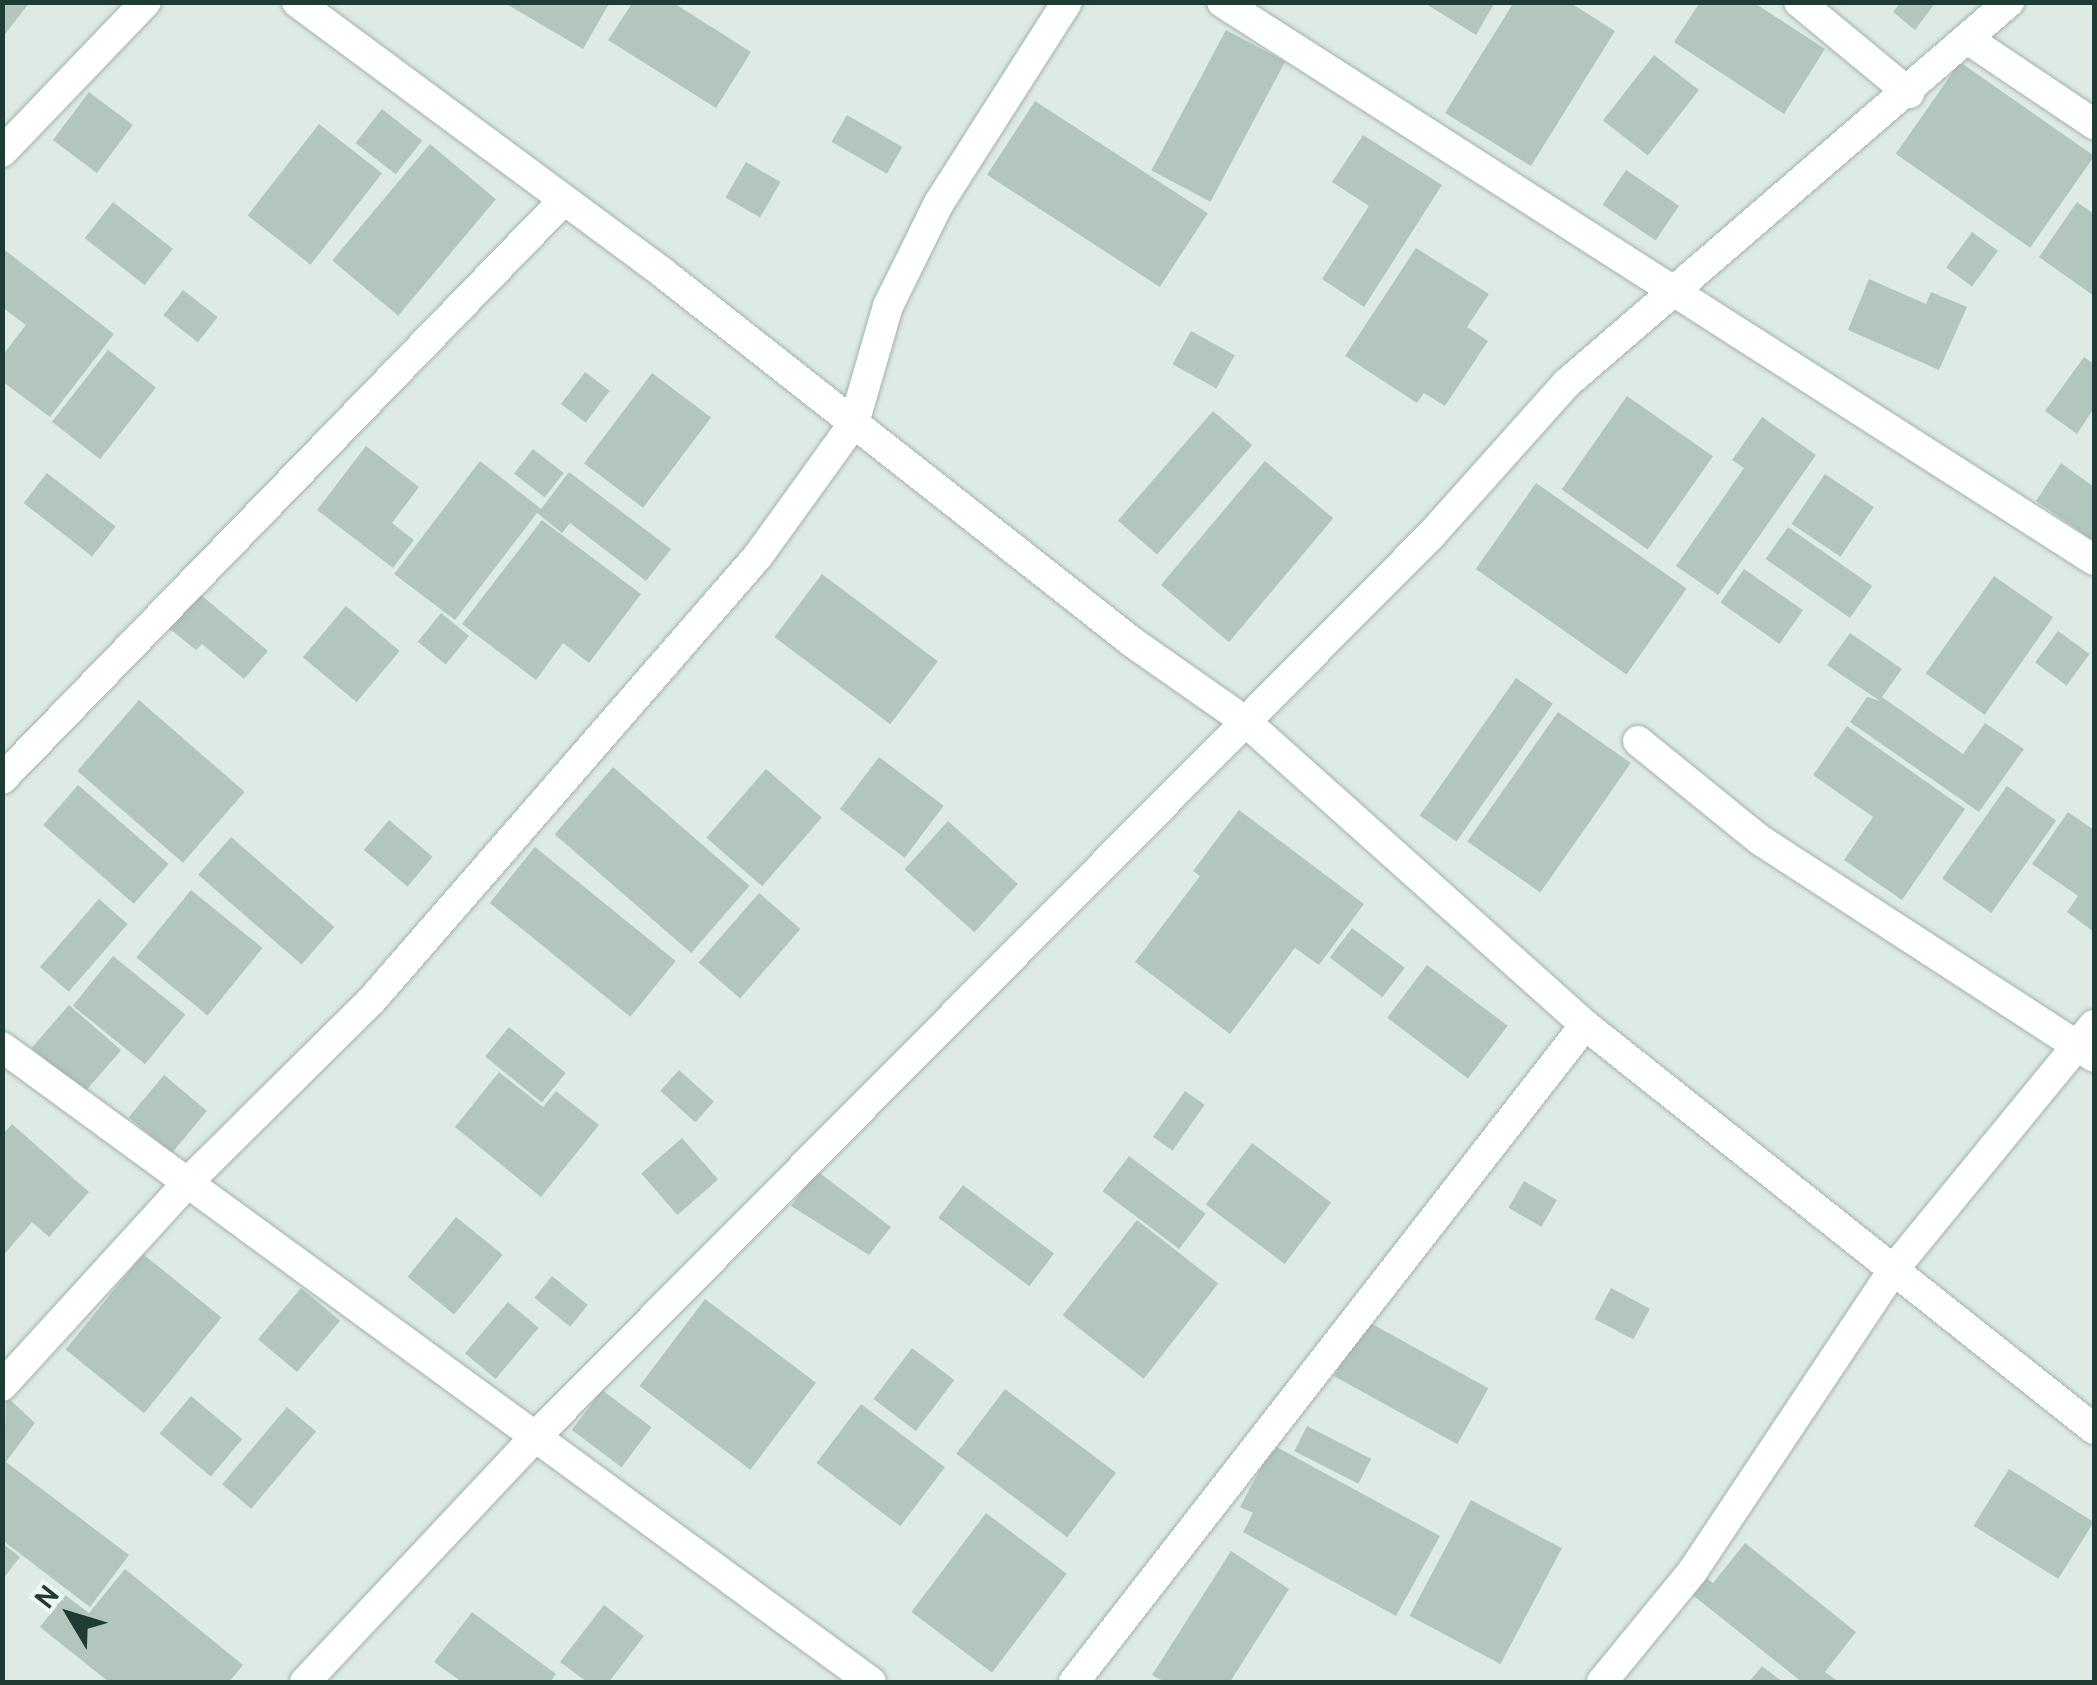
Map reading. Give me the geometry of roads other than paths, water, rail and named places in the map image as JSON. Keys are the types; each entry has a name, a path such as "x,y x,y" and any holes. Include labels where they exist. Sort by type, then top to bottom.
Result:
{"street":[{"path":"2,152 146,2"},
{"path":"297,2 561,203 663,273 1132,642 1245,721 1586,1025 2094,1429"},
{"path":"2,1386 189,1181 371,1001 758,556 854,423 888,306 938,204 1066,2"},
{"path":"1222,2 1668,291 2094,560"},
{"path":"1799,2 1909,93"},
{"path":"306,1682 537,1435 1431,535 1567,383 1668,291 1909,93 2009,2"},
{"path":"1969,40 2094,124"},
{"path":"2,779 561,203"},
{"path":"1602,1682 1692,1572 1894,1269 2088,1042 1760,840 1638,741"},
{"path":"1074,1682 1586,1025"},
{"path":"2,1047 871,1682"}]}
